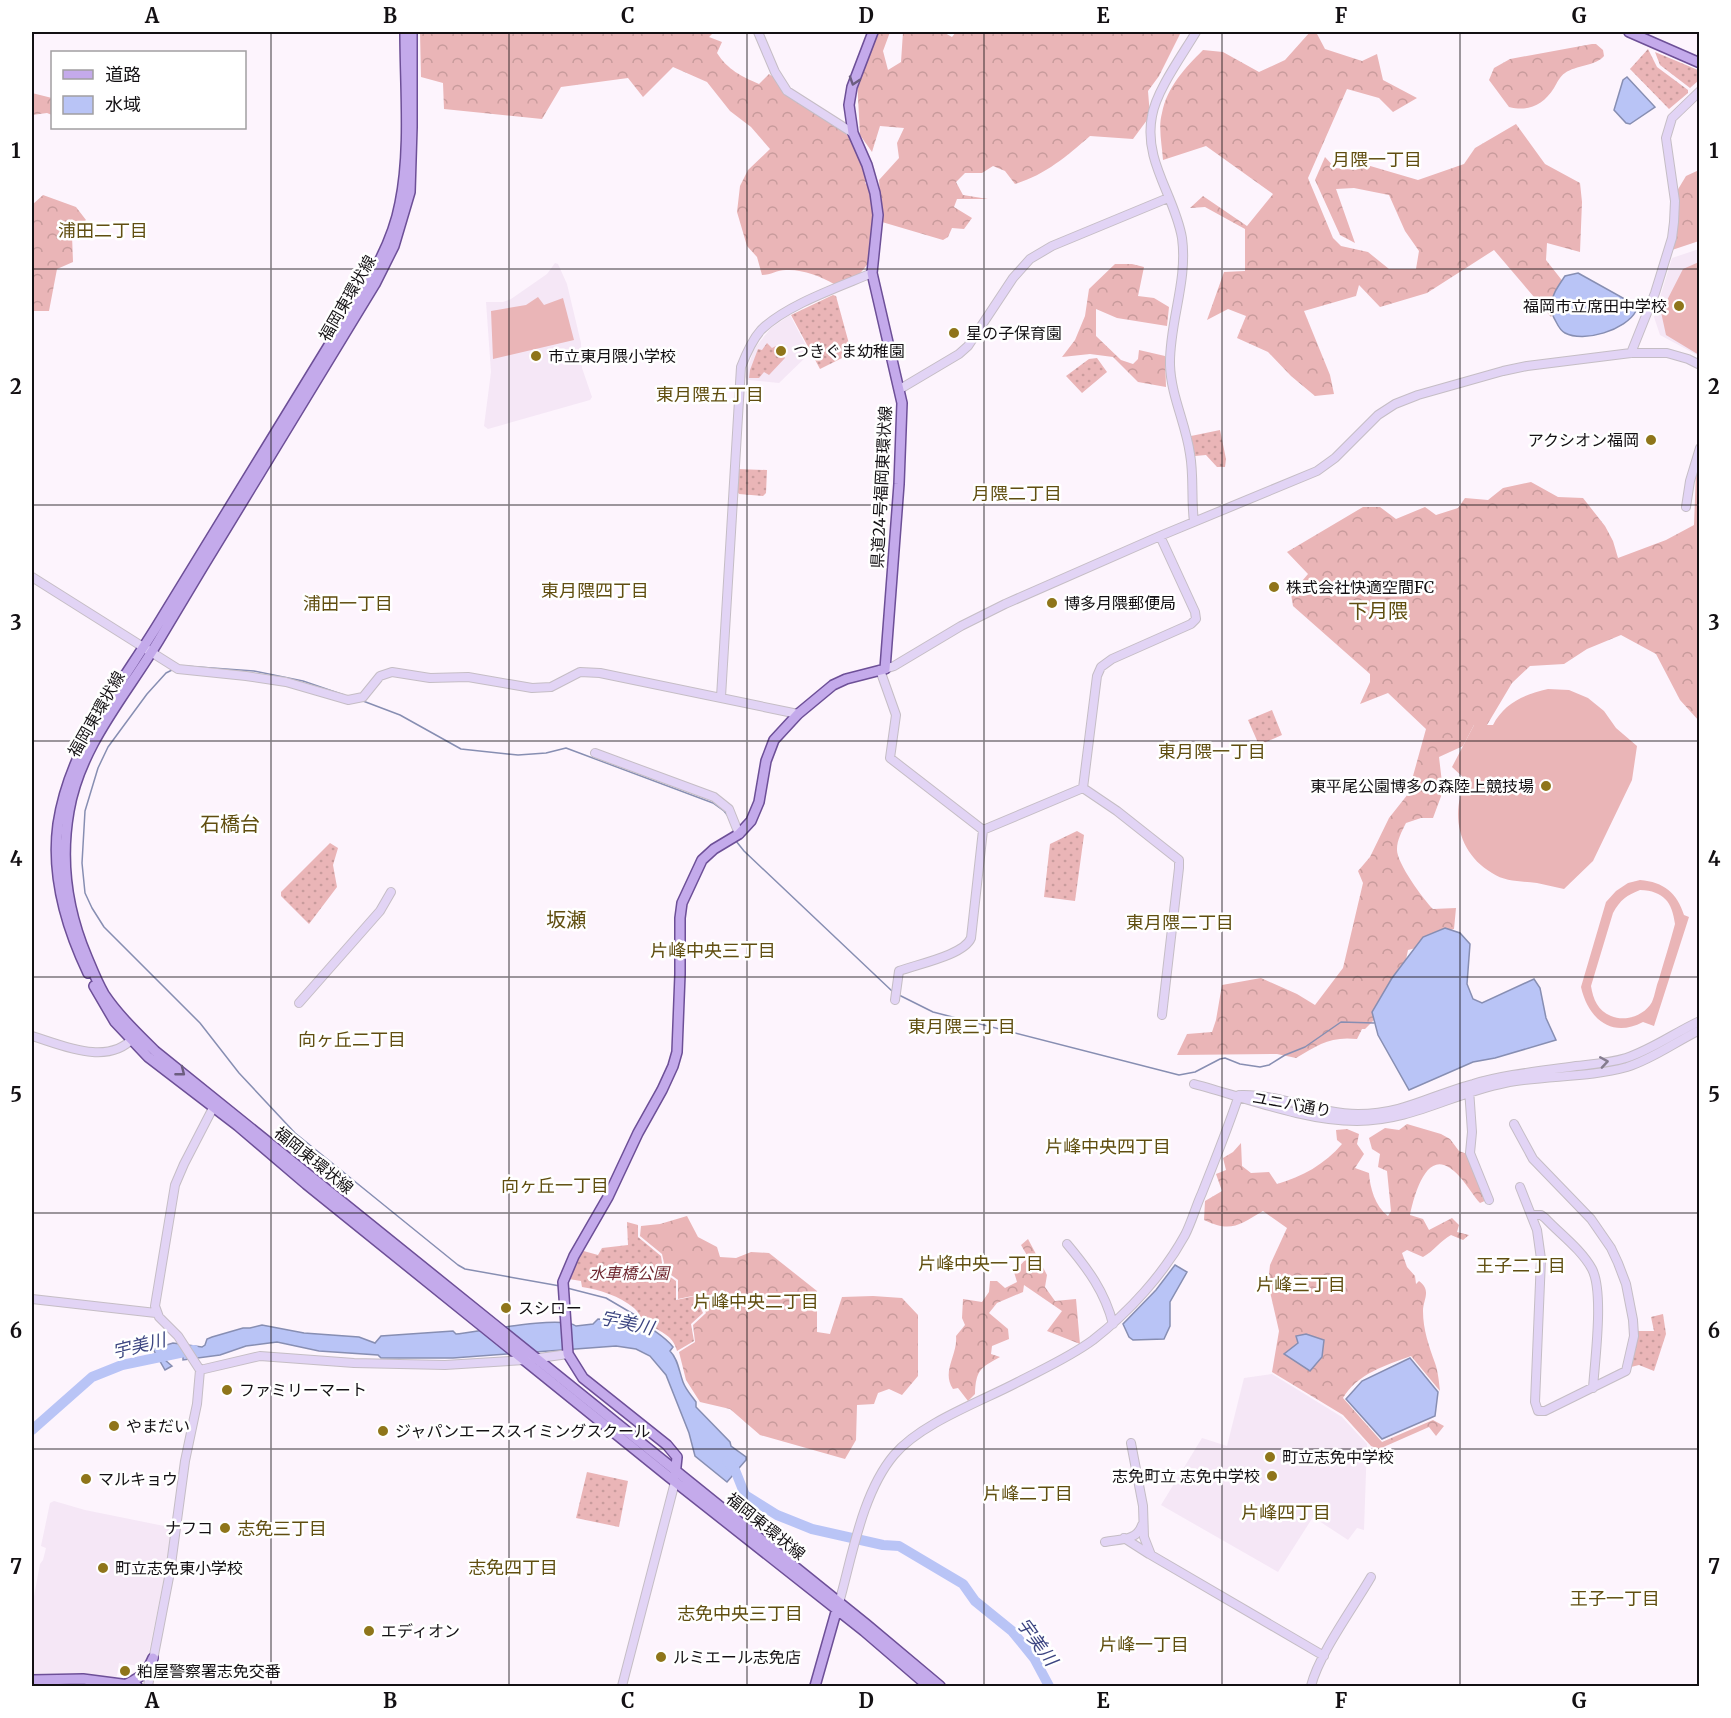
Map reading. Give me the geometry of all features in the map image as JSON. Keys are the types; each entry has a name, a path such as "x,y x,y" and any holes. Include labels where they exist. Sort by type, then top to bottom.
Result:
{"main road":[{"name":"福岡東環状線","path":"148,649 369,280 388,242 400,205 405,175 405,32"},
{"name":"福岡東環状線","path":"412,32 411,176 407,207 394,246 375,284 148,649 90,729 65,794 58,825 58,888 78,952 99,998 115,1022 135,1036 148,1057 214,1104 498,1330 529,1359"},
{"name":"県道24号福岡東環状線","path":"873,32 852,87 849,105 854,133 875,193 878,215 872,273 903,403 900,472 882,669"},
{"path":"1629,32 1700,63"},
{"path":"675,1477 677,1457 667,1445 583,1378 568,1352 563,1282 574,1256 608,1197 638,1132 674,1066 678,1036 682,903 702,860 714,849 739,834 751,821 758,807 766,761 774,740 798,714 833,685 882,669"},
{"name":"福岡東環状線","path":"214,1104 237,1126 486,1329 529,1359 940,1686"},
{"name":"福岡東環状線","path":"838,1607 928,1686"},
{"path":"815,1686 838,1607"},
{"path":"127,1684 147,1672 153,1658"},
{"path":"32,1680 83,1679 137,1686"}],"street":[{"path":"758,32 775,72 787,91 854,133"},
{"path":"1194,522 1190,453 1171,379 1170,354 1183,251 1179,223 1153,157 1151,139 1152,115 1159,96 1196,32"},
{"path":"1631,353 1658,286 1674,222 1675,201 1666,138 1672,118 1700,91"},
{"path":"900,389 963,350 977,333 1013,278 1030,259 1042,251 1168,198"},
{"path":"721,697 741,367 750,346 760,332 774,320 789,310 872,273"},
{"path":"983,830 890,758 896,715 882,669 894,666 953,630 987,613 1160,536 1317,471 1335,458 1378,415 1395,404 1418,395 1527,366 1631,353 1667,353 1700,365"},
{"path":"1686,507 1690,481 1700,448"},
{"path":"1083,788 1097,676 1101,667 1112,658 1196,620 1195,612 1160,536"},
{"path":"32,578 178,669 286,682 348,700 363,697 380,676 392,672 430,678 468,677 532,688 551,687 580,672 600,673 798,714"},
{"path":"595,753 714,797 729,809 739,834"},
{"path":"983,830 1083,788"},
{"path":"1083,788 1125,817 1179,860 1162,1015"},
{"path":"895,1000 899,971 968,945 971,938 983,830"},
{"path":"299,1003 380,911 391,892"},
{"name":"ユニバ通り","path":"1239,1095 1256,1095 1336,1112 1379,1113 1421,1103 1470,1084 1502,1076 1624,1059 1658,1045 1700,1021"},
{"name":"ユニバ通り","path":"1239,1095 1265,1105 1334,1120 1380,1120 1408,1115 1505,1083 1627,1066 1700,1030"},
{"path":"32,1036 96,1052 112,1050 135,1036"},
{"path":"838,1607 864,1516 878,1478 894,1455 908,1441 934,1424 1060,1360 1091,1341 1113,1324 1154,1281 1185,1234 1228,1131 1239,1095 1194,1084"},
{"path":"1470,1084 1472,1132 1470,1153 1489,1200"},
{"path":"147,1686 170,1572 185,1461 197,1404 199,1369 180,1339 156,1313 155,1306 175,1187 214,1104"},
{"path":"1514,1124 1533,1159 1598,1229 1611,1248 1626,1284 1632,1307 1634,1336 1626,1371 1545,1412 1538,1411 1536,1408 1540,1238 1520,1187"},
{"path":"1532,1215 1541,1215 1545,1218 1583,1256 1596,1279 1598,1299 1593,1388"},
{"path":"1067,1244 1092,1274 1109,1309 1113,1324"},
{"path":"32,1299 156,1313"},
{"path":"199,1369 260,1356 418,1365 529,1359 568,1352"},
{"path":"1131,1443 1143,1506 1144,1537 1151,1555"},
{"path":"622,1686 675,1477"},
{"path":"1105,1542 1132,1538 1139,1533 1142,1523"},
{"path":"1124,1538 1324,1656"},
{"path":"1311,1686 1324,1656 1371,1577"}],"shaded area":[{"name":"福岡市立席田中学校","path":"1699,249 1699,356 1660,335 1654,317 1672,258"},
{"name":"市立東月隈小学校","path":"555,263 558,264 567,284 581,343 582,368 592,397 590,400 488,429 484,426 491,372 486,302 503,302 511,299 547,274"},
{"name":"つきぐま幼稚園","path":"790,315 810,353 779,383 748,380 745,377 754,349 771,328"},
{"name":"志免町立 志免中学校","path":"1272,1374 1342,1417 1367,1444 1364,1530 1357,1528 1348,1540 1313,1517 1278,1572 1161,1505 1202,1438 1227,1446 1244,1378"},
{"path":"54,1501 85,1510 174,1528 146,1667 119,1663 117,1676 113,1679 78,1673 32,1674 32,1607 40,1564 46,1548 41,1546 50,1503"}],"green space":[{"path":"420,32 714,32 709,37 722,42 717,53 730,68 759,84 769,74 861,141 873,168 865,183 877,192 874,256 858,276 834,284 805,272 792,270 762,275 757,257 747,246 737,212 740,186 748,170 770,149 751,127 730,111 707,82 673,67 643,97 628,78 561,87 542,119 444,109 443,83 421,77"},
{"path":"876,32 890,32 883,51 888,70 901,62 903,32 943,32 952,37 956,32 1181,32 1159,76 1148,91 1150,116 1133,139 1090,136 1046,170 1015,184 1005,171 993,166 982,173 965,173 956,182 963,195 988,199 957,199 954,207 972,218 964,229 952,228 948,237 943,240 882,222 879,180 899,158 897,143 904,128 880,126 872,152 860,135 857,79"},
{"path":"1310,32 1316,32 1325,49 1362,61 1377,54 1383,80 1417,98 1393,112 1379,98 1347,89 1308,178 1333,238 1341,246 1368,252 1389,269 1416,269 1419,251 1405,231 1389,195 1354,188 1336,189 1355,243 1340,235 1315,180 1325,157 1335,168 1356,170 1360,163 1418,180 1464,164 1475,148 1516,124 1545,164 1580,183 1582,202 1580,252 1547,243 1546,260 1568,288 1551,317 1494,250 1427,293 1380,307 1359,285 1356,296 1304,311 1330,375 1334,394 1315,396 1291,376 1268,352 1237,338 1246,316 1228,309 1207,320 1224,272 1245,271 1245,229 1205,207 1190,208 1203,196 1247,226 1273,194 1206,146 1163,160 1160,124 1164,104 1178,78 1203,50 1223,52 1259,72 1285,60"},
{"path":"1596,44 1603,50 1604,56 1596,62 1565,73 1550,94 1535,106 1523,109 1509,107 1489,80 1494,68 1510,59"},
{"path":"1648,49 1657,67 1688,90 1688,93 1669,109 1630,69"},
{"path":"1655,52 1698,70 1699,80 1690,88 1660,65"},
{"path":"32,93 51,98 51,115 32,115"},
{"path":"1699,170 1699,241 1672,250 1679,219 1677,191 1686,176"},
{"path":"43,195 76,207 86,220 72,235 73,262 57,269 49,311 32,311 32,205"},
{"name":"福岡市立席田中学校","path":"1699,262 1699,355 1666,335 1661,312 1683,269"},
{"path":"1115,264 1144,267 1138,296 1154,298 1169,307 1167,326 1117,318 1096,309 1096,336 1121,360 1133,364 1138,359 1139,350 1165,356 1166,387 1138,382 1113,357 1090,354 1062,357 1075,340 1085,316 1089,289"},
{"path":"833,295 836,296 851,351 848,355 820,369 791,315"},
{"path":"538,297 544,305 563,298 574,340 493,359 491,311 526,305"},
{"path":"767,343 772,348 776,346 785,358 769,375 764,372 759,378 749,378 758,349 762,350"},
{"path":"1097,358 1107,372 1082,393 1066,376 1089,359"},
{"path":"1220,430 1226,459 1225,467 1217,467 1206,455 1195,456 1191,436"},
{"path":"1699,463 1699,721 1680,700 1656,654 1621,635 1587,649 1564,664 1530,666 1512,683 1487,725 1474,725 1463,746 1439,757 1443,791 1433,818 1421,818 1406,823 1401,832 1397,849 1405,871 1433,909 1456,908 1454,929 1432,936 1420,947 1408,950 1403,974 1377,1017 1365,1029 1362,1029 1357,1039 1332,1040 1296,1058 1277,1054 1177,1055 1187,1034 1212,1032 1222,985 1261,978 1315,1005 1343,968 1363,883 1358,871 1370,857 1389,818 1408,794 1426,729 1388,693 1360,704 1370,682 1370,674 1293,606 1291,594 1308,574 1287,552 1363,507 1380,507 1396,519 1425,507 1436,515 1458,508 1465,498 1488,500 1503,488 1531,482 1558,497 1583,498 1605,526 1618,558 1666,540 1694,525 1696,473"},
{"path":"737,469 767,470 766,493 763,496 739,494"},
{"name":"東平尾公園博多の森陸上競技場","path":"1548,689 1569,690 1588,698 1604,711 1616,728 1637,746 1632,780 1593,861 1564,889 1502,878 1480,865 1471,855 1460,832 1459,806 1466,780 1452,767 1474,725 1493,725 1509,705 1531,694"},
{"path":"1272,710 1282,735 1259,745 1248,720"},
{"path":"1077,831 1084,835 1075,901 1044,897 1050,844"},
{"path":"330,843 338,848 333,865 337,887 309,924 281,896 281,892"},
{"path":"1640,880 1663,886 1678,901 1684,915 1689,917 1654,1026 1643,1022 1621,1028 1603,1023 1589,1008 1581,987 1606,902 1628,883","holes":["1640,890 1661,895 1665,899 1672,910 1675,924 1649,1007 1634,1016 1616,1018 1599,1008 1591,986 1613,913 1624,898"]},
{"path":"1407,1124 1441,1134 1450,1139 1459,1151 1475,1157 1487,1200 1480,1203 1460,1176 1444,1165 1430,1168 1420,1182 1410,1215 1423,1219 1429,1230 1452,1218 1459,1225 1457,1232 1469,1235 1463,1240 1451,1235 1423,1257 1407,1250 1402,1253 1407,1267 1415,1276 1416,1284 1419,1281 1425,1288 1424,1325 1437,1369 1440,1391 1411,1356 1364,1377 1343,1398 1382,1442 1433,1420 1444,1426 1436,1436 1429,1427 1379,1449 1371,1446 1343,1415 1272,1372 1279,1331 1268,1283 1270,1265 1287,1228 1263,1211 1235,1226 1213,1224 1204,1220 1205,1201 1222,1191 1216,1174 1226,1170 1223,1158 1241,1143 1242,1166 1251,1173 1269,1172 1277,1184 1304,1174 1321,1164 1342,1144 1337,1140 1336,1130 1347,1129 1359,1134 1357,1144 1364,1154 1355,1168 1369,1173 1374,1196 1383,1212 1388,1216 1391,1211 1387,1171 1378,1167 1380,1154 1372,1149 1369,1138 1385,1128 1399,1130"},
{"path":"687,1216 698,1237 717,1247 720,1257 736,1258 751,1252 769,1253 817,1291 817,1332 830,1334 842,1297 902,1298 918,1315 918,1376 902,1395 889,1389 878,1393 874,1404 857,1405 856,1440 845,1459 760,1435 730,1409 700,1402 686,1380 679,1352 695,1342 693,1325 706,1313 697,1295 678,1299 678,1280 667,1272 659,1274 664,1263 662,1254 640,1236 641,1226 660,1224"},
{"name":"水車橋公園","path":"627,1222 638,1225 638,1237 661,1256 662,1263 658,1275 666,1274 676,1281 676,1300 695,1296 703,1313 691,1324 694,1341 677,1351 669,1337 646,1323 636,1310 622,1300 610,1294 582,1287 581,1281 569,1279 580,1250 598,1255 602,1248 628,1245"},
{"path":"1028,1239 1047,1275 1045,1287 1055,1301 1076,1299 1080,1344 1047,1331 1062,1311 1024,1285 1023,1292 997,1303 989,1313 1008,1329 1009,1339 992,1346 991,1354 1000,1357 980,1371 975,1394 968,1401 958,1388 953,1389 949,1376 956,1336 965,1325 962,1318 963,1299 982,1302 989,1292 990,1281 997,1281 1005,1288 1017,1282 1014,1272 1028,1257 1021,1245"},
{"path":"1663,1314 1666,1334 1654,1371 1639,1365 1631,1367 1636,1331 1654,1331 1651,1317"},
{"path":"587,1472 628,1481 619,1527 576,1518"}],"water":[{"path":"1627,77 1655,107 1630,124 1626,123 1614,110 1623,80"},
{"path":"1578,273 1632,303 1636,311 1631,318 1604,333 1573,336 1563,332 1552,313 1552,301 1565,276"},
{"path":"1445,928 1460,933 1470,944 1467,984 1473,999 1482,1003 1534,979 1540,988 1546,1018 1556,1040 1473,1062 1409,1090 1378,1035 1372,1012 1392,978 1423,937"},
{"path":"1175,1265 1187,1272 1170,1302 1170,1326 1164,1339 1133,1340 1129,1337 1123,1324 1156,1290"},
{"path":"640,1318 673,1347 670,1351 677,1361 684,1385 696,1402 696,1407 730,1442 731,1446 746,1457 746,1460 727,1482 695,1456 689,1433 666,1375 650,1356 636,1349 616,1346 453,1358 381,1358 378,1355 319,1351 277,1342 246,1346 220,1355 183,1360 183,1354 179,1352 167,1354 164,1359 172,1366 165,1370 153,1349 173,1343 202,1347 207,1339 212,1337 262,1325 304,1333 359,1337 375,1343 381,1336 453,1331 456,1334 554,1322 576,1326 593,1324 598,1319 633,1322 634,1319"},
{"path":"1306,1334 1324,1340 1322,1357 1310,1371 1284,1354 1298,1343 1296,1336"},
{"path":"1410,1358 1438,1392 1435,1416 1382,1439 1346,1399 1362,1381"}],"waterway":[{"path":"184,666 254,671 303,681 344,695"},
{"path":"174,669 166,673 147,694 108,747 98,768 85,811 82,863 85,893 92,908 104,927 200,1023 239,1073 295,1133 458,1265 465,1269 560,1286"},
{"path":"363,701 400,715 461,749 518,755 546,753 566,748 713,803 728,816"},
{"path":"736,841 892,991"},
{"path":"899,995 933,1012 1179,1075 1195,1072 1225,1058 1240,1064 1260,1067 1269,1065 1305,1047 1341,1022 1374,1023"},
{"path":"567,1288 606,1298 638,1319"},
{"name":"宇美川","path":"32,1430 92,1377 122,1365 194,1350"},
{"name":"宇美川","path":"727,1461 735,1470 745,1495 777,1515 812,1529 883,1545 899,1546 963,1584 975,1601 1012,1631 1034,1658 1049,1686"}],"place":[{"name":"福岡市立席田中学校","path":"1679,306"},
{"name":"星の子保育園","path":"954,333"},
{"name":"つきぐま幼稚園","path":"781,351"},
{"name":"市立東月隈小学校","path":"536,356"},
{"name":"アクシオン福岡","path":"1651,440"},
{"name":"株式会社快適空間FC","path":"1274,587"},
{"name":"博多月隈郵便局","path":"1052,603"},
{"name":"東平尾公園博多の森陸上競技場","path":"1546,786"},
{"name":"スシロー","path":"506,1308"},
{"name":"ファミリーマート","path":"227,1390"},
{"name":"やまだい","path":"114,1426"},
{"name":"ジャパンエーススイミングスクール","path":"383,1431"},
{"name":"町立志免中学校","path":"1270,1457"},
{"name":"志免町立 志免中学校","path":"1272,1476"},
{"name":"マルキョウ","path":"86,1479"},
{"name":"ナフコ","path":"225,1528"},
{"name":"町立志免東小学校","path":"103,1568"},
{"name":"エディオン","path":"369,1631"},
{"name":"ルミエール志免店","path":"661,1657"},
{"name":"粕屋警察署志免交番","path":"125,1671"}],"district":[{"name":"月隈一丁目","path":"1377,160"},
{"name":"浦田二丁目","path":"103,231"},
{"name":"東月隈五丁目","path":"710,395"},
{"name":"月隈二丁目","path":"1017,494"},
{"name":"東月隈四丁目","path":"595,591"},
{"name":"浦田一丁目","path":"348,604"},
{"name":"下月隈","path":"1378,611"},
{"name":"東月隈一丁目","path":"1212,752"},
{"name":"石橋台","path":"230,824"},
{"name":"坂瀬","path":"566,920"},
{"name":"東月隈二丁目","path":"1180,923"},
{"name":"片峰中央三丁目","path":"713,951"},
{"name":"東月隈三丁目","path":"962,1027"},
{"name":"向ヶ丘二丁目","path":"352,1040"},
{"name":"片峰中央四丁目","path":"1108,1147"},
{"name":"向ヶ丘一丁目","path":"555,1186"},
{"name":"片峰中央一丁目","path":"981,1264"},
{"name":"王子二丁目","path":"1521,1266"},
{"name":"片峰三丁目","path":"1301,1285"},
{"name":"片峰中央二丁目","path":"756,1302"},
{"name":"片峰二丁目","path":"1028,1494"},
{"name":"片峰四丁目","path":"1286,1513"},
{"name":"志免三丁目","path":"282,1529"},
{"name":"志免四丁目","path":"513,1568"},
{"name":"王子一丁目","path":"1615,1599"},
{"name":"志免中央三丁目","path":"740,1614"},
{"name":"片峰一丁目","path":"1144,1645"}]}
